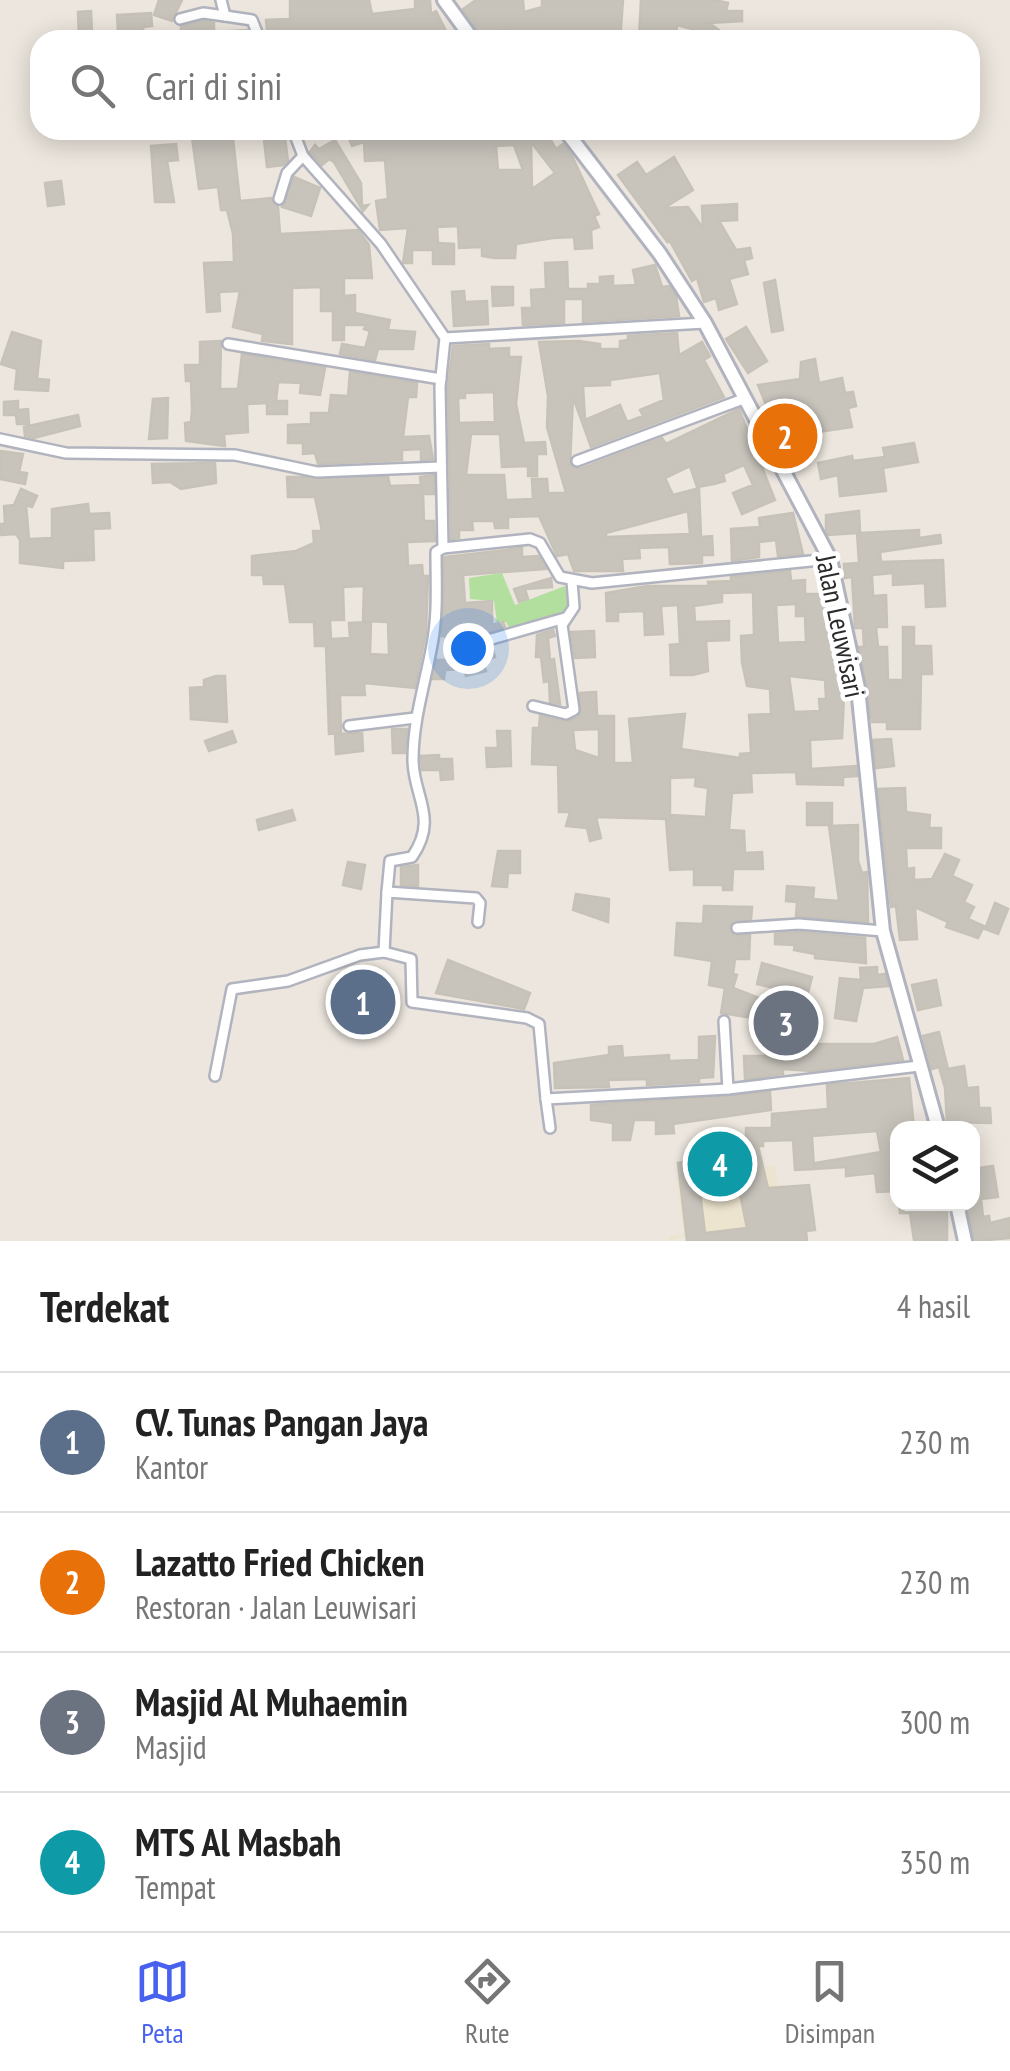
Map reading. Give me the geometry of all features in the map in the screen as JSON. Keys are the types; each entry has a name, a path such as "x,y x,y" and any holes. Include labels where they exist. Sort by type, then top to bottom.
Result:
{"main road":[{"path":"444,0 466,30"},
{"name":"Jalan Leuwisari","path":"572,140 649,240 705,323 830,559 858,688 884,931 936,1121"},
{"path":"958,1211 965,1241"}],"street":[{"path":"220,0 224,16"},
{"path":"180,18 203,13 252,20 256,30"},
{"path":"297,140 303,156 381,244 445,338 441,379 443,548"},
{"path":"280,199 287,173 303,156"},
{"path":"445,338 705,323"},
{"path":"228,344 441,379"},
{"path":"577,461 746,398"},
{"path":"0,440 66,453 234,455 317,472 441,467"},
{"path":"384,952 390,861 412,856 422,839 424,800 413,765 415,718 436,614 436,552 443,548 530,540 540,543 560,577 572,581 830,559"},
{"path":"534,706 566,714 574,710 570,654 562,628 574,607 572,581"},
{"path":"480,642 565,618"},
{"path":"350,726 388,718 415,718"},
{"path":"387,892 476,898 480,903 478,922"},
{"path":"738,928 799,924 884,931"},
{"path":"215,1076 232,989 288,981 360,955 384,952 411,959 412,1002 528,1018 539,1024 550,1128"},
{"path":"724,1021 728,1089"},
{"path":"546,1099 728,1089 919,1066"}],"shaded area":[{"path":"775,1166 780,1204 749,1241 708,1241 681,1183 687,1241 684,1236 670,1241 669,1236 684,1234 677,1182"}],"green space":[{"path":"502,573 515,605 565,586 569,609 511,631 506,622 497,623 494,601 470,599 469,578"}],"building":[{"path":"159,0 182,0 172,21 154,15"},
{"path":"290,0 369,0 372,14 415,9 415,0 430,0 431,14 436,11 446,30 267,30 266,20 290,19"},
{"path":"476,0 523,0 524,12 542,7 542,0 623,0 621,30 477,30 463,9"},
{"path":"641,0 715,0 728,3 726,11 742,11 742,21 709,23 719,30 677,25 677,30 639,30"},
{"path":"91,11 92,30 79,30 78,12"},
{"path":"151,13 152,26 143,30 118,30 117,15"},
{"path":"204,21 214,23 214,30 181,27"},
{"path":"192,140 233,140 240,201 271,198 278,207 280,234 358,230 369,245 372,278 344,278 344,296 355,295 355,313 390,320 388,330 415,332 413,349 378,349 375,360 340,354 342,344 365,348 370,331 364,329 366,325 344,325 344,340 333,340 333,311 321,311 321,287 292,288 292,344 262,341 263,334 233,327 240,291 219,292 220,311 207,312 204,263 234,262 233,234 227,210 221,210 218,187 199,189"},
{"path":"264,140 285,140 288,161 267,167"},
{"path":"335,140 361,183 362,206 368,205 363,211 334,162 329,159 322,165 310,152 315,145 319,149"},
{"path":"350,140 551,140 556,149 563,144 599,214 594,216 599,227 591,230 592,248 575,249 574,237 553,238 516,244 515,258 494,258 482,256 482,247 459,248 458,226 437,227 438,243 454,244 454,264 433,264 433,250 412,250 412,263 403,263 408,228 380,230 376,201 388,199 385,160 365,161 364,142 352,146","holes":["531,142 555,173 532,189","514,145 523,170 498,170 496,146"]},
{"path":"176,144 178,160 167,161 174,202 155,202 151,146"},
{"path":"674,157 693,190 664,208 688,207 703,228 702,206 737,204 737,220 719,221 736,250 750,248 752,258 744,260 748,274 729,279 737,304 719,310 716,298 704,302 697,278 692,281 667,236 668,243 618,175 637,162 646,175"},
{"path":"294,177 320,188 311,216 282,207"},
{"path":"61,181 64,204 48,206 45,183"},
{"path":"567,262 568,289 588,289 588,284 600,284 600,277 613,276 613,286 636,285 633,270 655,265 662,287 669,286 676,296 679,316 583,322 583,299 564,299 564,323 523,325 522,308 532,308 531,290 546,289 545,263"},
{"path":"775,280 783,330 772,332 764,283"},
{"path":"492,287 513,287 513,305 493,306"},
{"path":"464,291 465,302 487,301 488,324 454,326 452,292"},
{"path":"746,327 767,361 748,373 726,339"},
{"path":"12,332 41,341 37,379 49,380 48,391 15,389 17,369 1,364"},
{"path":"677,333 679,355 702,342 710,356 704,360 724,397 591,447 573,397 570,465 580,469 662,438 666,444 739,409 775,500 742,514 733,493 753,485 744,465 723,474 725,481 697,487 690,466 665,478 673,495 699,488 701,537 712,536 713,555 702,555 702,563 670,564 669,547 639,548 640,558 622,559 623,571 574,571 568,554 557,556 539,516 508,517 508,528 495,528 494,521 472,521 473,530 459,530 459,538 451,539 448,387 453,346 489,344 489,349 509,348 509,357 521,357 516,404 524,443 545,442 546,454 537,454 537,476 528,476 528,466 502,467 500,434 471,434 466,475 504,475 506,500 533,499 532,479 547,479 548,493 566,493 547,427 548,396 539,342 579,341 600,344 600,349 620,349 620,341 628,340 628,336","holes":["660,373 664,400 640,410 643,416 627,422 620,405 585,420 583,386 610,385 610,380","494,392 495,422 459,423 458,398 465,398 465,393","688,511 690,534 606,537 606,533"]},
{"path":"221,341 220,389 238,389 242,354 325,368 320,395 300,393 301,383 278,382 276,401 287,401 287,414 267,414 267,403 247,404 248,432 224,434 225,446 186,441 185,423 191,422 192,410 191,381 186,381 185,365 200,365 200,342"},
{"path":"815,359 819,383 842,378 845,393 853,392 856,406 848,408 852,427 818,432 816,420 778,434 758,385 800,379 801,362"},
{"path":"350,372 417,383 416,397 408,397 403,437 429,436 433,459 421,460 421,449 402,450 402,460 318,464 315,453 303,454 303,443 288,443 288,425 311,424 311,413 329,413 331,395 348,396"},
{"path":"168,398 167,438 149,439 153,399"},
{"path":"18,401 18,410 28,409 29,424 17,424 16,415 4,415 4,402"},
{"path":"78,415 80,426 34,438 25,436 24,427"},
{"path":"914,443 918,462 883,468 886,491 840,496 838,475 821,479 818,463 852,456 853,461 885,457 883,448"},
{"path":"0,451 23,454 19,472 27,473 25,484 0,479"},
{"path":"215,463 216,483 181,489 170,482 153,483 152,464"},
{"path":"434,475 434,494 423,494 424,521 434,521 435,541 407,542 408,566 422,565 423,576 428,576 426,632 415,688 364,683 365,695 340,695 341,733 329,734 326,646 315,646 314,622 290,622 285,584 264,584 263,575 252,575 252,556 296,551 314,543 313,531 322,531 315,497 288,497 287,477 388,477 390,486 421,485 420,477","holes":["364,586 363,621 388,622 389,655 370,654 371,622 349,623 350,638 331,639 330,620 344,620 343,587"]},
{"path":"21,489 37,496 32,507 26,505 29,539 52,538 52,509 88,504 89,514 109,513 110,528 93,529 94,560 63,561 63,568 20,563 20,540 16,534 0,535 0,524 5,524 4,506 14,505"},
{"path":"859,511 860,533 919,530 919,538 940,535 941,543 880,552 881,562 943,560 945,606 926,607 925,583 893,585 893,573 872,575 873,596 886,595 887,627 876,627 878,647 887,647 888,680 903,680 903,627 914,627 914,646 931,646 932,674 921,674 920,729 887,729 887,722 872,722 859,647 864,647 863,628 855,628 852,577 845,578 844,564 859,563 857,533 828,535 826,531 826,515"},
{"path":"793,513 803,554 778,556 776,540 759,542 759,557 732,561 731,529 760,527 759,518"},
{"path":"522,548 522,557 538,556 546,569 463,575 465,603 492,601 492,625 503,622 505,627 473,639 478,650 492,647 495,657 483,661 486,671 466,676 464,669 445,670 444,679 433,679 437,660 446,660 446,636 442,636 444,557"},
{"path":"790,571 791,581 805,580 805,594 827,594 832,647 839,646 845,675 842,738 810,740 811,769 856,766 857,776 843,777 843,785 797,784 796,772 751,773 752,792 732,793 729,830 744,831 745,853 762,852 763,869 733,869 732,890 723,890 723,885 694,885 694,869 670,870 666,819 596,817 601,838 590,841 587,828 566,826 570,812 559,812 558,765 532,764 533,728 539,728 540,716 565,722 579,717 580,693 596,692 597,716 614,716 614,763 633,763 629,719 685,714 681,749 740,758 740,754 751,753 749,715 771,714 770,689 747,686 742,662 741,636 754,635 753,592 722,593 722,602 694,606 695,622 729,621 729,640 706,641 708,671 693,675 671,675 670,645 680,644 678,605 661,606 663,634 645,635 644,611 618,612 618,621 607,621 606,593 647,586 709,586 708,582 731,581 731,577","holes":["796,604 796,616 805,616 806,642 778,643 776,605","789,676 825,680 826,699 819,699 820,711 794,712","599,729 599,758 575,750 573,730","696,777 695,786 708,788 706,817 670,815 670,778"]},
{"path":"551,578 552,587 525,589 528,599 519,602 514,589"},
{"path":"553,630 555,636 548,638 550,660 554,659 560,704 550,702 549,681 544,682 541,657 536,657 537,635"},
{"path":"594,631 595,657 575,658 571,632"},
{"path":"225,676 227,722 191,719 190,688 204,687 204,680"},
{"path":"392,729 407,729 405,753 393,753"},
{"path":"232,731 236,742 209,751 205,741"},
{"path":"497,731 510,731 511,766 487,767 486,748 498,748"},
{"path":"362,733 363,751 336,754 335,734"},
{"path":"891,739 894,766 876,768 873,740"},
{"path":"439,755 439,759 452,759 453,779 441,780 440,770 422,770 421,756"},
{"path":"905,788 906,812 930,815 929,828 941,828 941,848 906,848 907,869 914,868 914,880 932,879 945,854 959,860 952,876 972,885 964,902 974,907 968,919 984,926 978,938 946,927 948,922 915,907 917,939 900,940 896,906 891,907 878,789"},
{"path":"807,803 832,803 832,825 807,825"},
{"path":"292,810 295,820 259,830 257,820"},
{"path":"858,825 858,861 862,873 867,872 868,922 796,916 797,902 786,901 787,886 814,888 813,899 839,901 829,826"},
{"path":"498,851 520,851 520,873 508,873 507,887 492,886"},
{"path":"348,862 365,865 361,889 343,885"},
{"path":"418,865 418,886 401,885 401,867"},
{"path":"576,894 609,899 608,922 573,910"},
{"path":"995,903 1008,909 998,934 985,929"},
{"path":"704,906 752,907 751,919 729,925 734,936 750,935 749,959 735,959 733,974 737,975 733,988 804,1015 794,1044 874,1044 897,1037 903,1060 811,1071 783,1069 783,1074 745,1079 744,1056 784,1056 785,1038 768,1032 772,1021 721,1013 725,988 709,985 712,961 675,955 677,923 703,924"},
{"path":"799,932 865,938 866,963 815,958 815,954 794,950 795,945 775,944 775,934"},
{"path":"448,960 530,993 524,1009 436,993"},
{"path":"762,963 812,977 807,996 757,984"},
{"path":"877,967 877,975 885,974 888,986 863,988 856,1021 835,1018 840,978 861,980 860,968"},
{"path":"936,980 941,1005 918,1010 912,985"},
{"path":"939,1032 948,1069 964,1066 967,1088 978,1087 979,1108 990,1108 991,1123 947,1121 945,1088 939,1067 932,1069 923,1036"},
{"path":"715,1036 713,1077 699,1078 699,1082 647,1085 647,1079 608,1080 609,1087 555,1088 554,1063 609,1055 609,1047 622,1046 623,1058 669,1055 669,1061 699,1060 699,1037"},
{"path":"909,1078 913,1121 890,1121 890,1191 877,1192 875,1173 846,1176 846,1167 815,1169 815,1163 881,1152 877,1131 812,1136 814,1169 795,1170 793,1140 763,1141 763,1146 758,1146 768,1188 809,1185 815,1230 806,1231 807,1241 687,1241 678,1163 746,1150 746,1128 772,1128 772,1114 828,1109 827,1085","holes":["735,1169 747,1228 705,1233 698,1176"]},
{"path":"770,1092 771,1110 673,1124 674,1133 656,1134 656,1120 634,1120 630,1140 613,1140 613,1123 591,1120 591,1105"},
{"path":"993,1166 998,1197 981,1199 983,1217 989,1216 990,1223 1010,1218 1010,1238 975,1241 969,1211 980,1211 980,1168"},
{"path":"947,1211 947,1241 914,1240 910,1213 900,1213"}],"place":[{"name":"Lazatto Fried Chicken","path":"785,436"},
{"name":"CV. Tunas Pangan Jaya","path":"363,1002"},
{"name":"Masjid Al Muhaemin","path":"786,1023"},
{"name":"MTS Al Masbah","path":"720,1164"}]}
